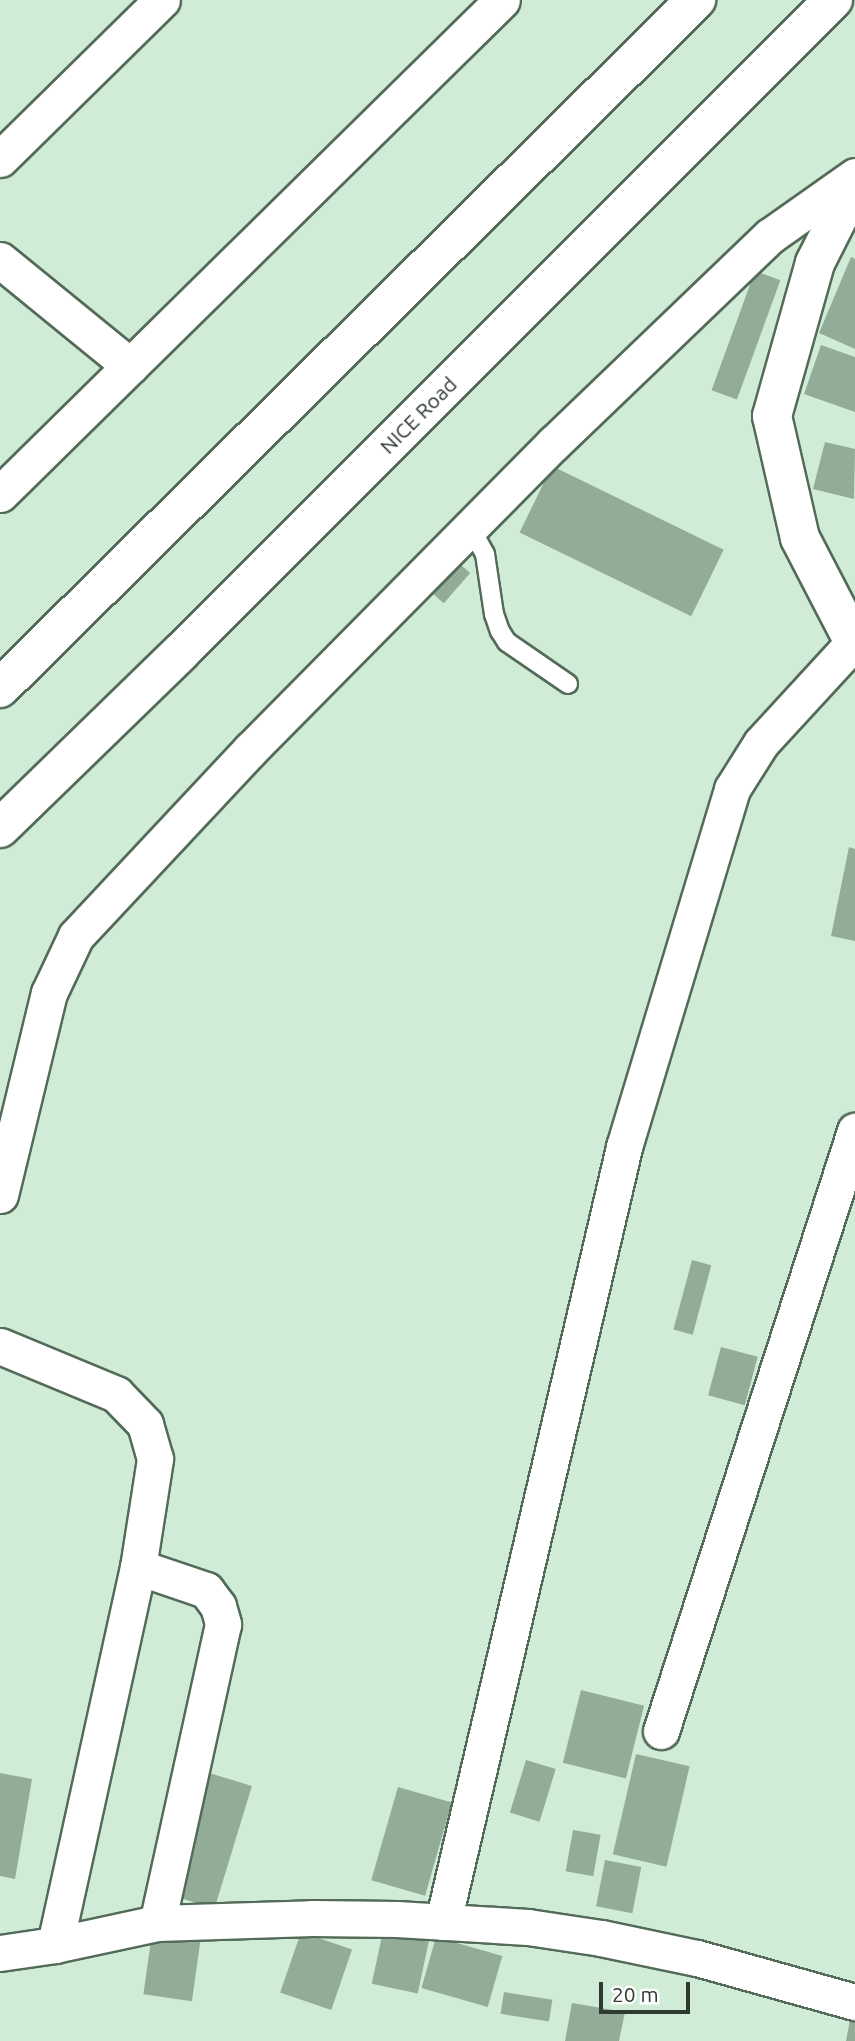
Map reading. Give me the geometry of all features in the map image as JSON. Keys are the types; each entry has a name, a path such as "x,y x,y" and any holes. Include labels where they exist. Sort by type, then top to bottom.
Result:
{"main road":[{"path":"0,688 696,0"},
{"name":"NICE Road","path":"0,828 181,652 833,0"},
{"path":"854,643 800,538 772,416 815,264 855,184"}],"street":[{"path":"0,159 162,0"},
{"path":"7,474 130,366 502,0"},
{"path":"0,1195 49,993 76,936 250,750 470,527 770,236 855,176"},
{"path":"0,260 130,366"},
{"path":"443,1922 624,1147 732,789 744,766 761,743 854,643"},
{"path":"661,1731 855,1131"},
{"path":"0,1346 116,1394 145,1424 155,1459 138,1566 55,1945"},
{"path":"138,1566 206,1590 218,1606 223,1624 157,1923"},
{"path":"0,1953 55,1945 157,1923 312,1918 443,1922 528,1927 601,1938 697,1958 855,2002"}],"lane":[{"path":"470,527 483,546 494,614 500,631 507,642 569,684"}],"building":[{"path":"851,257 855,259 855,349 819,333"},
{"path":"755,271 780,280 737,400 712,390"},
{"path":"821,345 855,357 855,412 804,394"},
{"path":"825,442 855,449 854,499 813,489"},
{"path":"552,466 724,550 691,616 520,533"},
{"path":"455,560 470,573 444,603 429,590"},
{"path":"849,847 855,849 855,941 831,936"},
{"path":"692,1260 711,1265 693,1335 673,1330"},
{"path":"721,1347 758,1357 745,1405 708,1395"},
{"path":"581,1690 644,1706 626,1778 563,1763"},
{"path":"636,1754 690,1766 666,1867 613,1854"},
{"path":"526,1760 556,1769 540,1822 510,1813"},
{"path":"206,1772 252,1786 214,1908 169,1894"},
{"path":"0,1773 32,1779 15,1879 0,1876"},
{"path":"398,1787 452,1802 425,1896 371,1880"},
{"path":"573,1830 601,1835 593,1876 566,1871"},
{"path":"605,1860 641,1867 632,1913 596,1906"},
{"path":"153,1926 202,1933 192,2001 143,1994"},
{"path":"383,1931 429,1941 418,1994 372,1984"},
{"path":"301,1932 352,1950 331,2010 280,1993"},
{"path":"436,1937 502,1956 488,2007 421,1988"},
{"path":"504,1992 552,2000 549,2021 501,2014"},
{"path":"572,2003 625,2012 619,2041 565,2041"},
{"path":"852,2009 855,2010 855,2041 846,2041"}]}
